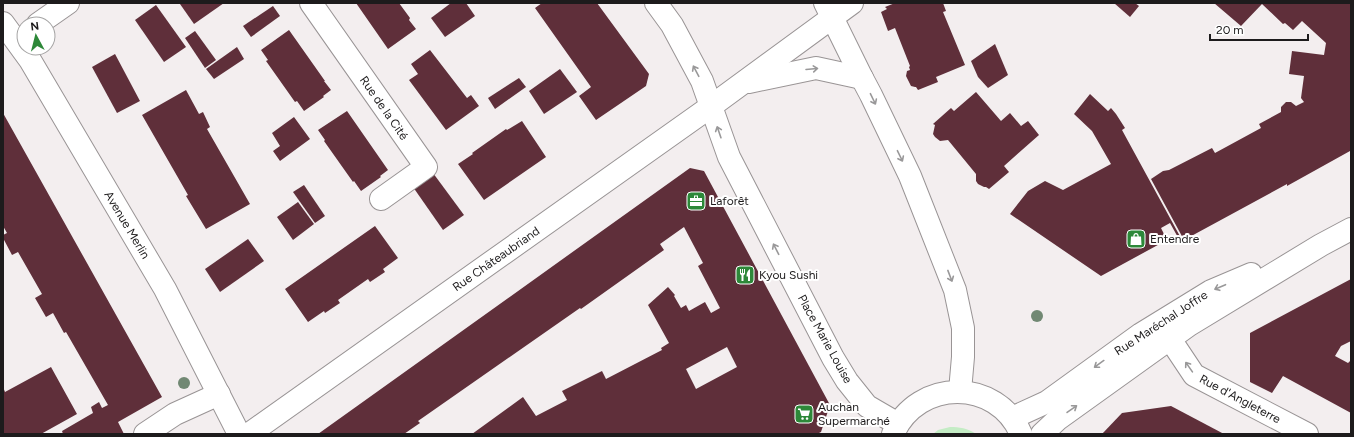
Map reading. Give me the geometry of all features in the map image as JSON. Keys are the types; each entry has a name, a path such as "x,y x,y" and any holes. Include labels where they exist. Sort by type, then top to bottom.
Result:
{"street":[{"path":"49,16 68,3"},
{"name":"Rue de la Cité","path":"311,3 426,167 381,199"},
{"name":"Place Marie Louise","path":"656,3 672,25 702,81 729,157 833,358 847,381 867,406 895,429 909,410 924,399 941,393 960,391 979,395 997,404 1016,426"},
{"path":"743,83 828,10 852,3"},
{"path":"828,10 872,95 910,176 955,290 963,328 963,357 960,391"},
{"name":"Avenue Merlin","path":"11,35 32,65 166,289 239,434"},
{"path":"743,83 816,68 862,78"},
{"name":"Rue Châteaubriand","path":"249,434 743,83"},
{"name":"Rue Maréchal Joffre","path":"1042,434 1058,419 1201,318 1320,245 1351,229"},
{"name":"Rue Maréchal Joffre","path":"1016,426 1141,334 1211,291 1320,245"},
{"path":"1141,334 1170,340"},
{"name":"Rue d'Angleterre","path":"1170,340 1194,375 1307,434"},
{"path":"145,434 175,414 219,394"}],"green space":[{"path":"950,427 963,428 976,434 933,434 938,430"}],"building":[{"path":"224,3 194,24 180,4"},
{"path":"356,3 399,3 416,29 388,49"},
{"path":"451,3 466,3 475,16 445,37 431,18"},
{"path":"542,3 597,3 649,74 646,86 596,120 579,96 591,87 535,8"},
{"path":"895,3 943,3 946,11 943,12 965,65 936,77 938,82 918,90 916,87 911,86 906,76 907,71 910,70 910,66 895,28 888,31 881,12 887,9 885,7"},
{"path":"1114,3 1135,3 1139,6 1130,17"},
{"path":"1214,3 1351,3 1351,153 1350,151 1184,240 1151,179 1163,171 1169,170 1212,148 1215,153 1261,128 1259,124 1281,112 1281,107 1286,102 1291,102 1296,106 1304,102 1301,98 1304,76 1289,74 1292,51 1324,55 1326,43 1302,21 1293,30 1285,23 1283,24 1262,4 1241,26"},
{"path":"156,5 186,47 164,62 135,20"},
{"path":"273,6 280,16 251,37 243,26"},
{"path":"289,30 331,90 323,96 324,97 304,111 297,101 295,102 266,61 268,60 261,50"},
{"path":"195,31 216,60 205,68 185,38"},
{"path":"995,44 1008,75 988,88 978,77 971,61"},
{"path":"237,47 244,59 214,79 206,69"},
{"path":"430,50 467,98 471,95 479,106 446,130 409,80 418,74 411,64"},
{"path":"115,54 140,101 117,113 92,67"},
{"path":"560,69 577,92 544,114 529,91"},
{"path":"519,78 526,87 495,109 488,98"},
{"path":"186,90 199,114 203,112 210,127 207,129 250,204 206,229 186,196 188,195 142,115"},
{"path":"976,92 1001,121 1010,113 1021,126 1028,121 1039,135 1004,166 1009,172 989,189 978,184 976,181 976,174 948,140 940,141 933,134 935,125 933,124 951,108 954,111"},
{"path":"1090,94 1108,111 1111,108 1125,128 1122,130 1182,240 1180,241 1170,223 1161,228 1167,240 1101,276 1010,214 1028,191 1045,181 1063,190 1111,164 1092,131 1074,114"},
{"path":"347,111 388,170 380,176 381,177 361,191 324,141 325,140 318,130"},
{"path":"3,113 162,397 118,422 124,434 63,434 62,431 93,413 91,407 99,402 102,408 108,405 66,332 64,333 53,313 46,317 35,298 42,294 18,252 12,255 3,238 3,235 7,233 3,226"},
{"path":"294,117 310,139 280,161 273,151 280,146 272,133"},
{"path":"522,121 546,157 484,200 458,164 506,129 507,130"},
{"path":"690,168 704,171 830,405 821,432 817,434 472,434 523,397 536,416 567,400 562,391 602,371 606,379 662,350 661,348 669,343 648,305 668,287 675,295 674,296 681,308 686,305 689,311 705,302 711,313 720,308 698,266 703,263 684,227 660,244 664,250 418,421 420,423 404,434 318,434","holes":["727,347 737,367 696,389 686,369"]},
{"path":"433,173 464,215 443,230 413,187"},
{"path":"304,185 325,216 315,223 293,192"},
{"path":"298,202 314,224 293,240 277,217"},
{"path":"375,226 398,258 383,269 385,272 370,282 368,279 338,300 340,303 325,313 324,311 308,322 285,289"},
{"path":"248,239 264,261 220,292 205,269"},
{"path":"1351,279 1351,341 1341,346 1335,356 1348,363 1351,360 1351,413 1283,376 1272,393 1250,382 1250,333"},
{"path":"51,367 77,414 41,434 3,434 3,387 5,392"},
{"path":"1171,406 1224,434 1102,434 1122,413"}],"place":[{"name":"Laforêt","path":"696,201"},
{"name":"Entendre","path":"1136,239"},
{"name":"Kyou Sushi","path":"745,275"},
{"name":"Auchan Supermarché","path":"804,414"}]}
